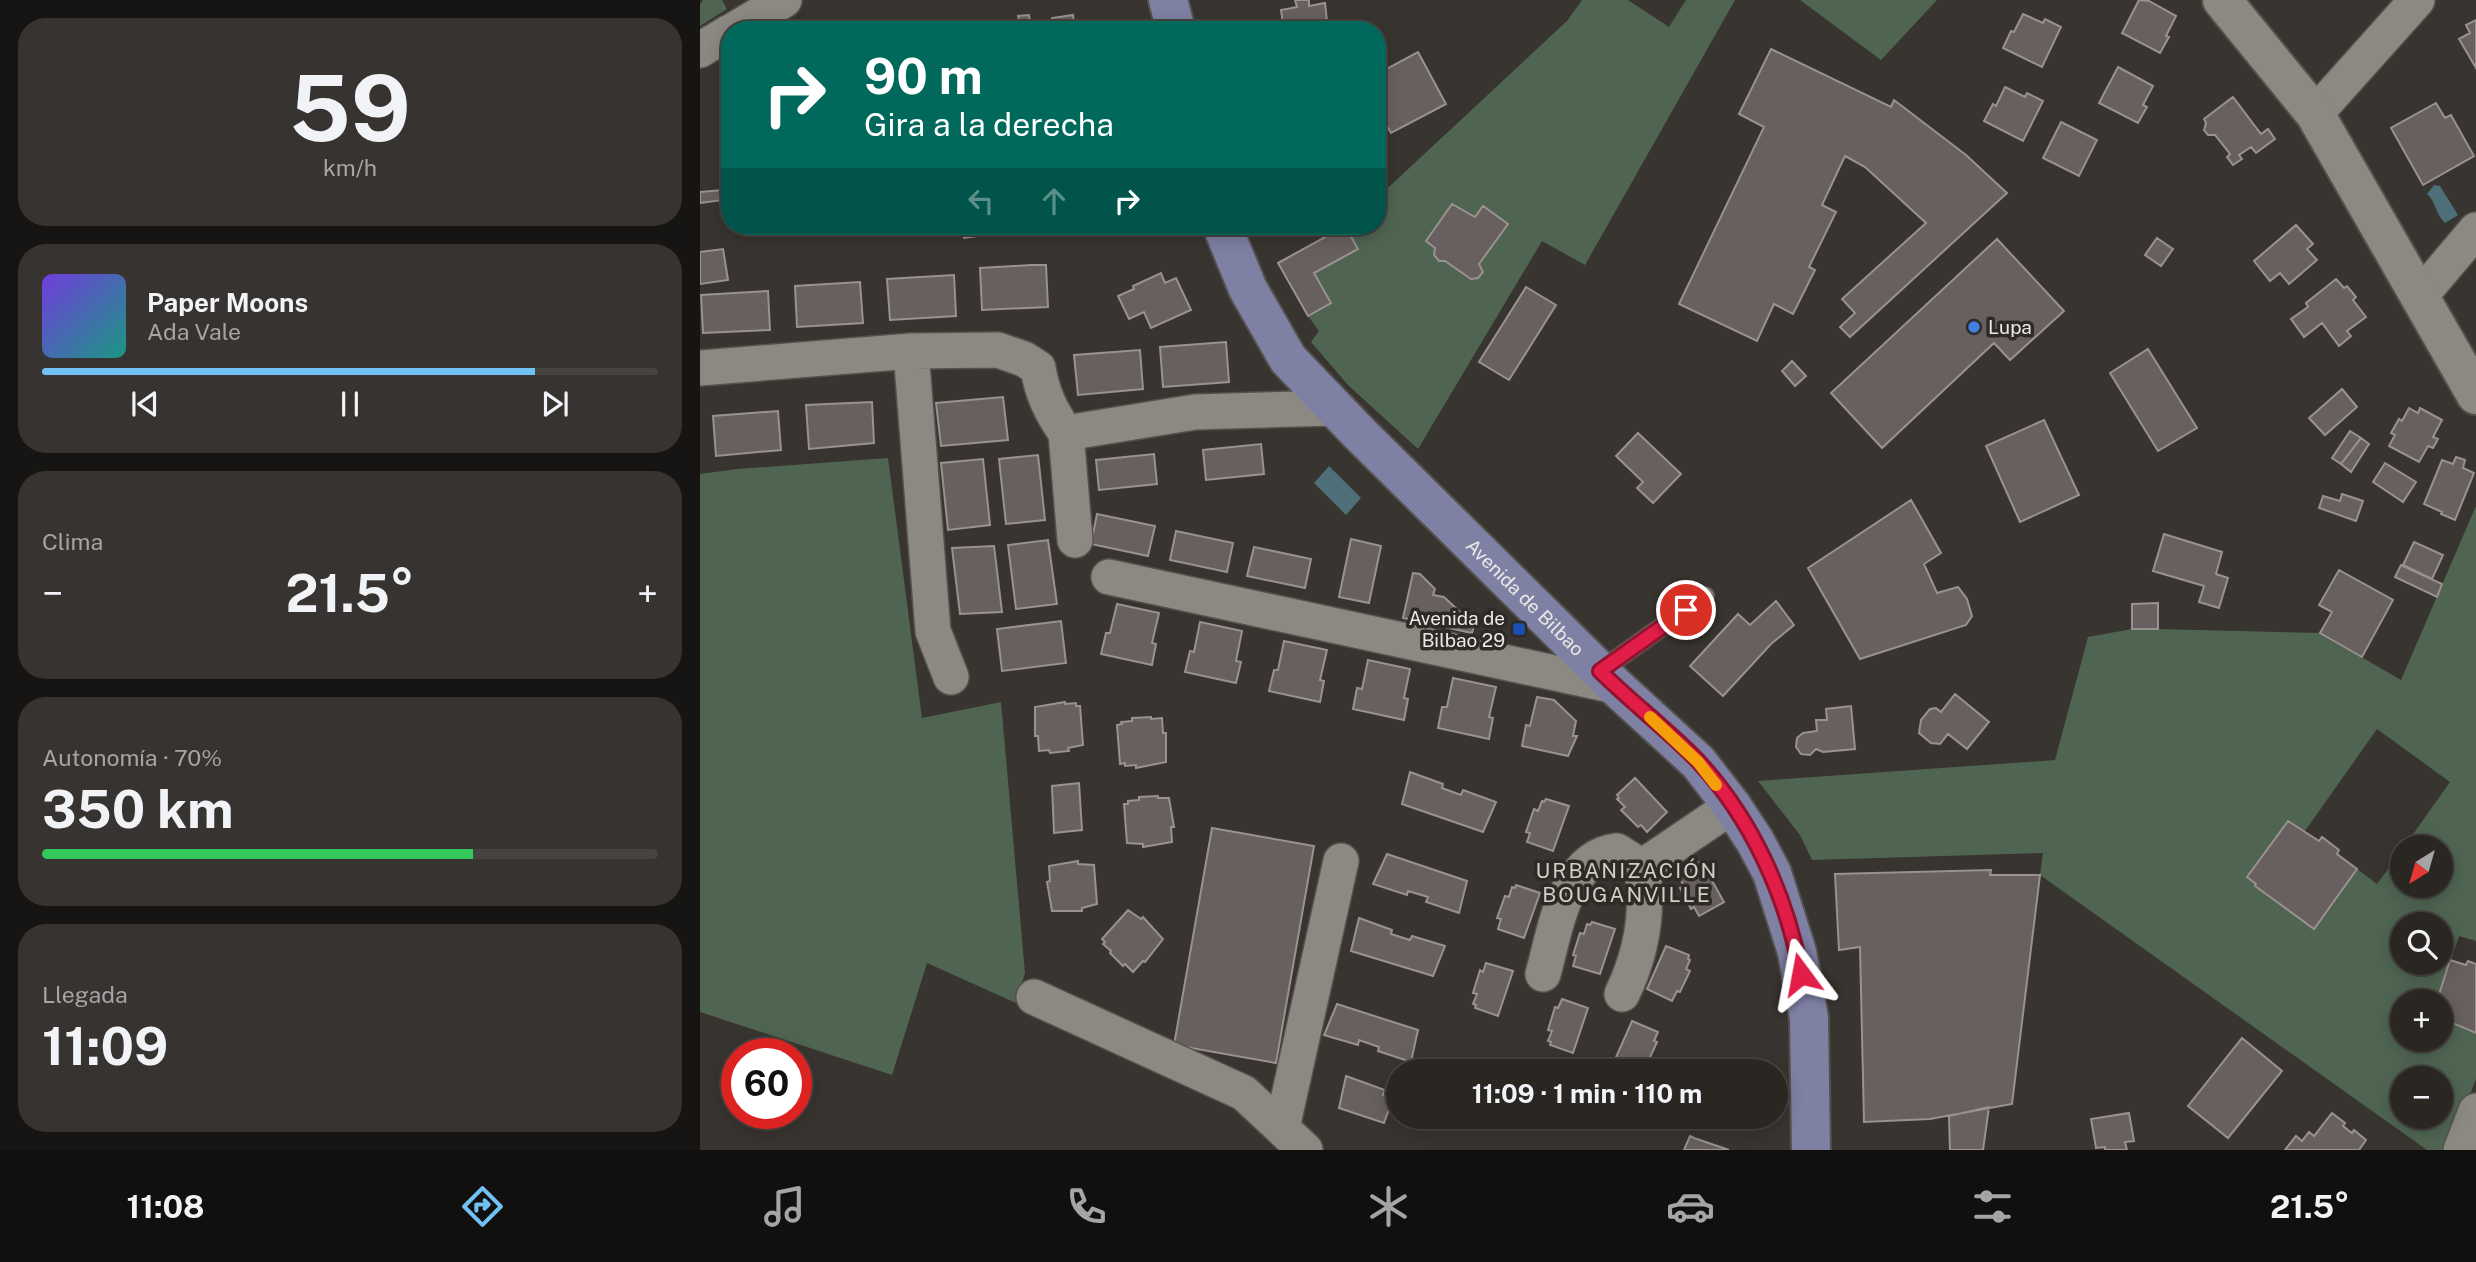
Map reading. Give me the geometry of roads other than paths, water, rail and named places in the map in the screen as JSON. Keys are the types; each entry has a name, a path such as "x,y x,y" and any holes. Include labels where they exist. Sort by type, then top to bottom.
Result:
{"main road":[{"path":"1168,0 1174,21"},
{"name":"Avenida de Bilbao","path":"1226,235 1248,289 1288,359 1608,678 1698,762 1732,806 1772,873 1797,952 1809,1018 1811,1150"}],"street":[{"path":"749,21 784,0"},
{"path":"2222,0 2315,114 2476,395"},
{"path":"2315,114 2417,0"},
{"path":"700,50 721,38"},
{"path":"2421,295 2476,230"},
{"path":"700,368 911,351 999,350 1024,359 1038,368 1042,390 1066,433 1075,540"},
{"path":"911,351 933,631 951,677"},
{"path":"1066,433 1195,412 1335,408"},
{"path":"1109,577 1608,678"},
{"path":"1642,867 1732,806"},
{"path":"1543,974 1566,898 1580,871 1594,858 1617,850 1642,867 1646,894 1637,958 1622,994"},
{"path":"1294,1139 1341,861"},
{"path":"1034,997 1244,1093 1294,1139"},
{"path":"2461,1150 2476,1111"}],"lane":[{"path":"1608,678 1705,596"}],"water":[{"path":"2434,185 2440,186 2458,215 2445,223 2427,194"},
{"path":"1329,466 1361,498 1346,515 1314,483"}],"place":[{"name":"Lupa","path":"1974,327"},
{"name":"Avenida de Bilbao 29","path":"1519,629"}],"district":[{"name":"URBANIZACIÓN BOUGANVILLE","path":"1627,883"}]}
